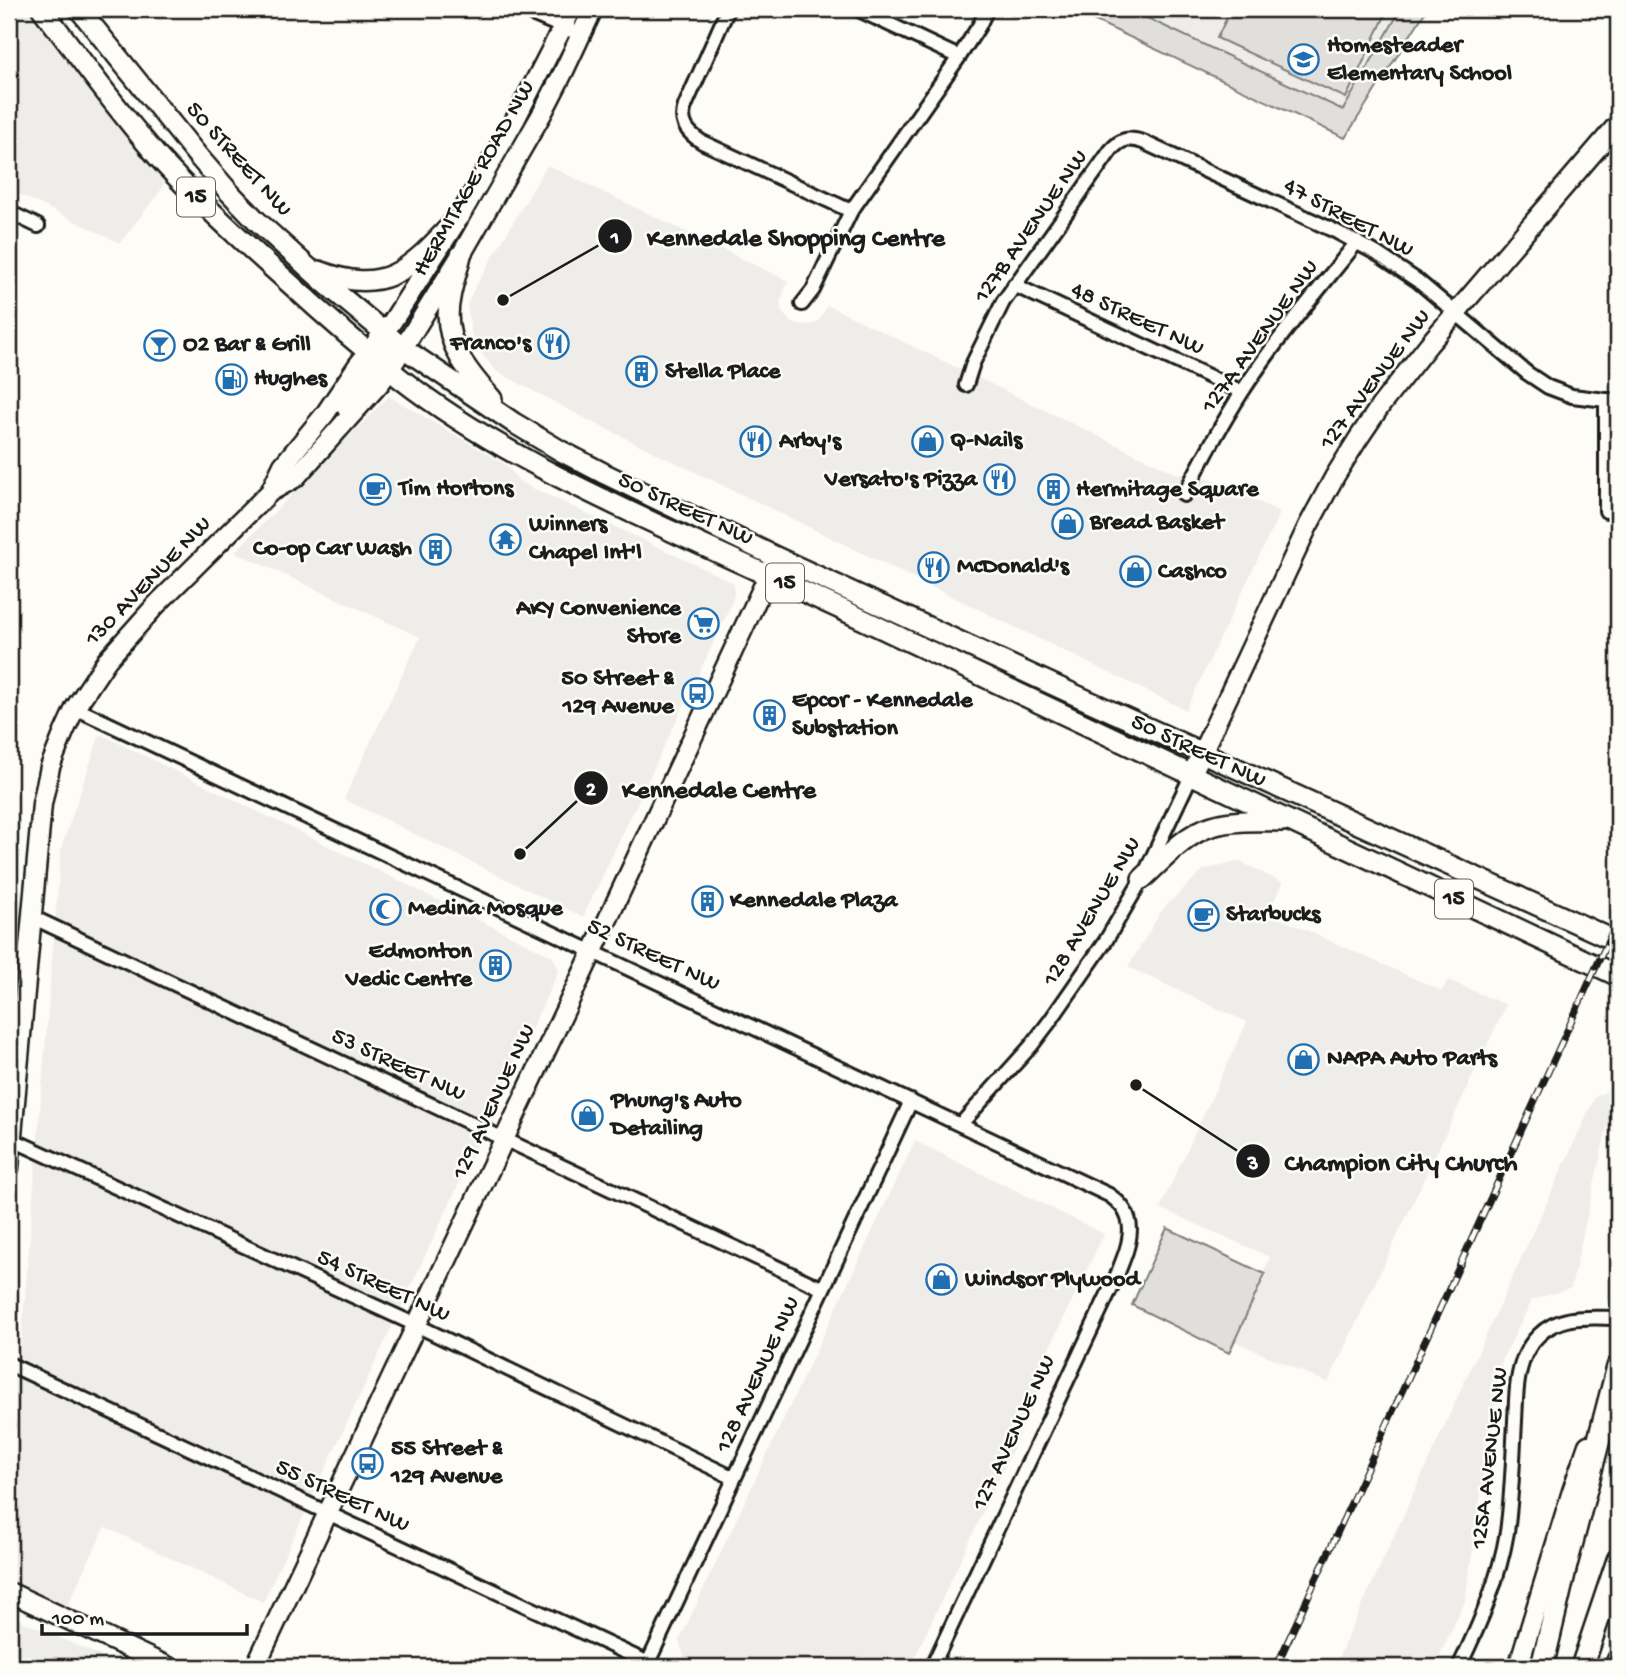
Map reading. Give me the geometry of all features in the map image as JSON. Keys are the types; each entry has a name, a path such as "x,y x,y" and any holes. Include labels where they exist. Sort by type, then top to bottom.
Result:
{"highway":[{"path":"1542,1667 1618,1367"},
{"path":"1582,1667 1618,1560"},
{"path":"1616,1667 1618,1661"}],"main road":[{"name":"50 STREET NW","path":"42,9 121,112 182,183 263,260 378,360 451,414 551,474 610,503 772,566 1202,753 1618,942"},
{"name":"50 STREET NW","path":"79,9 229,192 306,265 384,333 514,423 772,566 1191,776 1618,976"},
{"path":"306,265 351,281 386,278 414,263 460,216"},
{"path":"461,256 448,314 453,341 463,365 514,423"},
{"path":"1142,879 1188,838 1211,826 1239,821 1289,821"}],"street":[{"path":"520,9 581,35"},
{"name":"HERMITAGE ROAD NW","path":"378,360 384,333 460,216 516,118 572,9"},
{"name":"HERMITAGE ROAD NW","path":"378,360 403,348 461,256 543,112 593,9"},
{"path":"728,9 683,112 684,125 688,132 702,142 850,211"},
{"path":"857,9 959,57"},
{"path":"802,304 813,290 850,211 959,57 987,9"},
{"name":"127 AVENUE NW","path":"1191,776 1290,563 1335,476 1381,405 1429,344 1618,124"},
{"name":"47 STREET NW","path":"1126,138 1143,142 1357,242 1407,273 1527,373 1560,393 1612,400"},
{"name":"127B AVENUE NW","path":"966,385 994,318 1014,285 1111,150 1126,138"},
{"path":"9,212 38,226"},
{"name":"127A AVENUE NW","path":"1184,495 1242,392 1296,317 1357,242"},
{"name":"48 STREET NW","path":"1014,285 1242,392"},
{"name":"130 AVENUE NW","path":"9,1168 39,825 45,787 57,747 75,708 107,660 157,604 270,492 295,478 339,429 349,404 378,360"},
{"name":"130 AVENUE NW","path":"270,492 283,465 325,414 378,360"},
{"path":"1606,511 1612,400"},
{"name":"129 AVENUE NW","path":"255,1667 772,566"},
{"name":"52 STREET NW","path":"75,708 1109,1195 1120,1203 1128,1216"},
{"name":"128 AVENUE NW","path":"961,1124 1031,1046 1105,942 1142,879 1191,776"},
{"name":"53 STREET NW","path":"32,917 823,1289"},
{"name":"128 AVENUE NW","path":"650,1666 734,1478 911,1101"},
{"name":"54 STREET NW","path":"11,1139 416,1325 734,1478"},
{"name":"127 AVENUE NW","path":"932,1667 1117,1275 1130,1241 1128,1216"},
{"name":"125A AVENUE NW","path":"1459,1667 1480,1623 1501,1559 1509,1508 1517,1387 1523,1359 1538,1336 1557,1322 1578,1318 1618,1318"},
{"path":"1518,1667 1572,1491 1618,1359"},
{"name":"55 STREET NW","path":"9,1364 650,1666"},
{"path":"9,1592 169,1667"}],"shaded area":[{"path":"9,9 29,9 117,122 161,171 164,182 161,190 120,243 9,189"},
{"path":"1070,9 1128,9 1343,110 1401,9 1427,9 1345,138"},
{"name":"Homesteader Elementary School","path":"1128,9 1401,9 1343,110"},
{"name":"Homesteader Elementary School","path":"1231,9 1370,9 1385,16 1346,98 1217,38"},
{"path":"547,165 788,281 780,302 782,312 795,324 814,324 821,318 827,305 1175,473 1208,478 1280,512 1186,710 592,422 496,371 473,343 467,305"},
{"path":"389,396 506,465 520,482 734,583 734,595 728,612 583,917 344,799 420,637 235,552"},
{"path":"100,734 552,956 559,970 263,1602 105,1527 66,1608 9,1581 9,1383 21,1346 61,849"},
{"path":"1239,861 1283,883 1268,913 1442,991 1448,980 1506,1005 1328,1383 1234,1341 1265,1275 1263,1273 1270,1257 1160,1208 1247,1022 1128,967 1162,910 1203,870"},
{"path":"1616,1086 1571,1288 1532,1300 1502,1360 1465,1601 1434,1667 1334,1667 1595,1097"},
{"path":"915,1141 1104,1234 1040,1367 1049,1372 910,1667 702,1667 685,1659 679,1641"},
{"path":"1167,1228 1265,1274 1229,1353 1132,1305"},
{"path":"9,1615 125,1667 9,1667"}],"railway":[{"path":"1276,1667 1618,919"}],"place":[{"name":"Homesteader Elementary School","path":"1304,60"},
{"name":"Kennedale Shopping Centre","path":"503,300"},
{"name":"Franco's","path":"554,344"},
{"name":"O2 Bar & Grill","path":"160,345"},
{"name":"Stella Place","path":"642,372"},
{"name":"Hughes","path":"231,379"},
{"name":"Q-Nails","path":"927,441"},
{"name":"Arby's","path":"756,442"},
{"name":"Versato's Pizza","path":"1000,480"},
{"name":"Tim Hortons","path":"376,489"},
{"name":"Hermitage Square","path":"1053,490"},
{"name":"Bread Basket","path":"1067,523"},
{"name":"Winners Chapel Int'l","path":"506,539"},
{"name":"Co-op Car Wash","path":"435,549"},
{"name":"McDonald's","path":"934,567"},
{"name":"Cashco","path":"1135,572"},
{"name":"AKY Convenience Store","path":"704,623"},
{"name":"50 Street & 129 Avenue","path":"697,693"},
{"name":"Epcor - Kennedale Substation","path":"769,715"},
{"name":"Kennedale Centre","path":"520,854"},
{"name":"Kennedale Plaza","path":"707,901"},
{"name":"Medina Mosque","path":"385,909"},
{"name":"Starbucks","path":"1203,915"},
{"name":"Edmonton Vedic Centre","path":"495,966"},
{"name":"NAPA Auto Parts","path":"1304,1059"},
{"name":"Champion City Church","path":"1136,1085"},
{"name":"Phung's Auto Detailing","path":"588,1115"},
{"name":"Windsor Plywood","path":"942,1280"},
{"name":"55 Street & 129 Avenue","path":"368,1463"}]}
